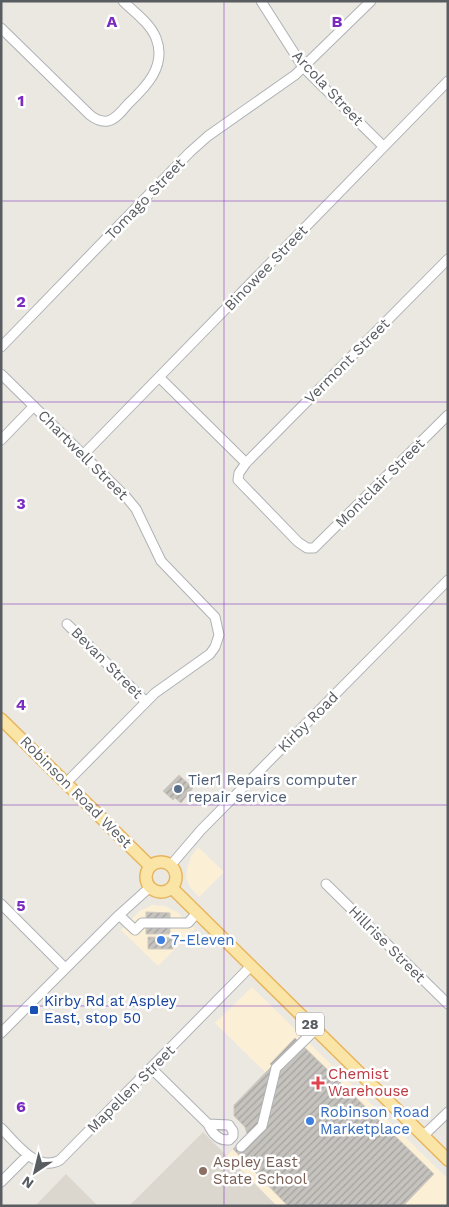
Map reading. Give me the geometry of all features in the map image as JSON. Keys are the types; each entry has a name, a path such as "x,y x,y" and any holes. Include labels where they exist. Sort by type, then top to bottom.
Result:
{"main road":[{"name":"Robinson Road West","path":"1,719 150,866"},
{"path":"159,862 170,865 176,879 172,888 160,893 149,888 145,878 150,866 159,862"},
{"name":"28","path":"172,888 448,1160"}],"street":[{"path":"1,28 90,115 100,121 108,121 147,86 154,75 158,60 158,44 152,30 123,1"},
{"name":"Arcola Street","path":"261,1 303,67 383,146"},
{"name":"Tomago Street","path":"1,347 190,152 208,136 303,67 371,1"},
{"name":"Binowee Street","path":"83,454 448,81"},
{"name":"Vermont Street","path":"246,463 448,259"},
{"name":"Chartwell Street","path":"1,374 132,504 161,561 209,609 219,626 217,641 210,654 146,702 66,783"},
{"path":"159,377 246,463"},
{"path":"1,440 34,406"},
{"name":"Montclair Street","path":"246,463 237,475 240,484 298,542 311,549 321,544 448,415"},
{"name":"Kirby Road","path":"170,865 201,830 448,580"},
{"name":"Bevan Street","path":"67,624 146,702"},
{"name":"Hillrise Street","path":"326,884 448,1004"},
{"path":"1,1033 119,915 149,888"},
{"path":"1,904 65,968"},
{"path":"119,915 135,930 142,923 188,923 198,913"},
{"name":"Mapellen Street","path":"1,1128 28,1155 43,1163 53,1163 60,1160 251,966"},
{"path":"242,1147 262,1126 276,1068 315,1030"},
{"path":"151,1068 208,1124"},
{"path":"423,1136 448,1112"},
{"path":"1,1182 28,1155"}],"shaded area":[{"path":"198,847 224,872 199,897 190,887 186,878 191,857"},
{"path":"152,905 165,906 177,912 195,929 158,966 121,930 140,911"},
{"name":"Robinson Road Marketplace","path":"252,987 448,1179 448,1206 277,1206 227,1156 247,1134 245,1127 234,1116 234,1105 266,1073 215,1023"},
{"name":"Aspley East State School","path":"203,1132 277,1206 129,1206"},
{"path":"66,1174 98,1206 35,1206"}],"building":[{"name":"Tier1 Repairs computer repair service","path":"179,775 193,788 181,803 175,798 173,800 163,791"},
{"path":"146,912 170,913 170,934 146,934"},
{"name":"7-Eleven","path":"148,937 174,938 173,949 148,949"},
{"name":"Robinson Road Marketplace","path":"295,1038 434,1174 403,1206 288,1206 233,1149 247,1134 245,1127 234,1116 234,1105 272,1066 270,1064"}],"place":[{"name":"Tier1 Repairs computer repair service","path":"178,789"},
{"name":"7-Eleven","path":"161,940"},
{"name":"Kirby Rd at Aspley East, stop 50","path":"34,1010"},
{"name":"Chemist Warehouse","path":"318,1083"},
{"name":"Robinson Road Marketplace","path":"310,1121"},
{"name":"Aspley East State School","path":"203,1171"}]}
